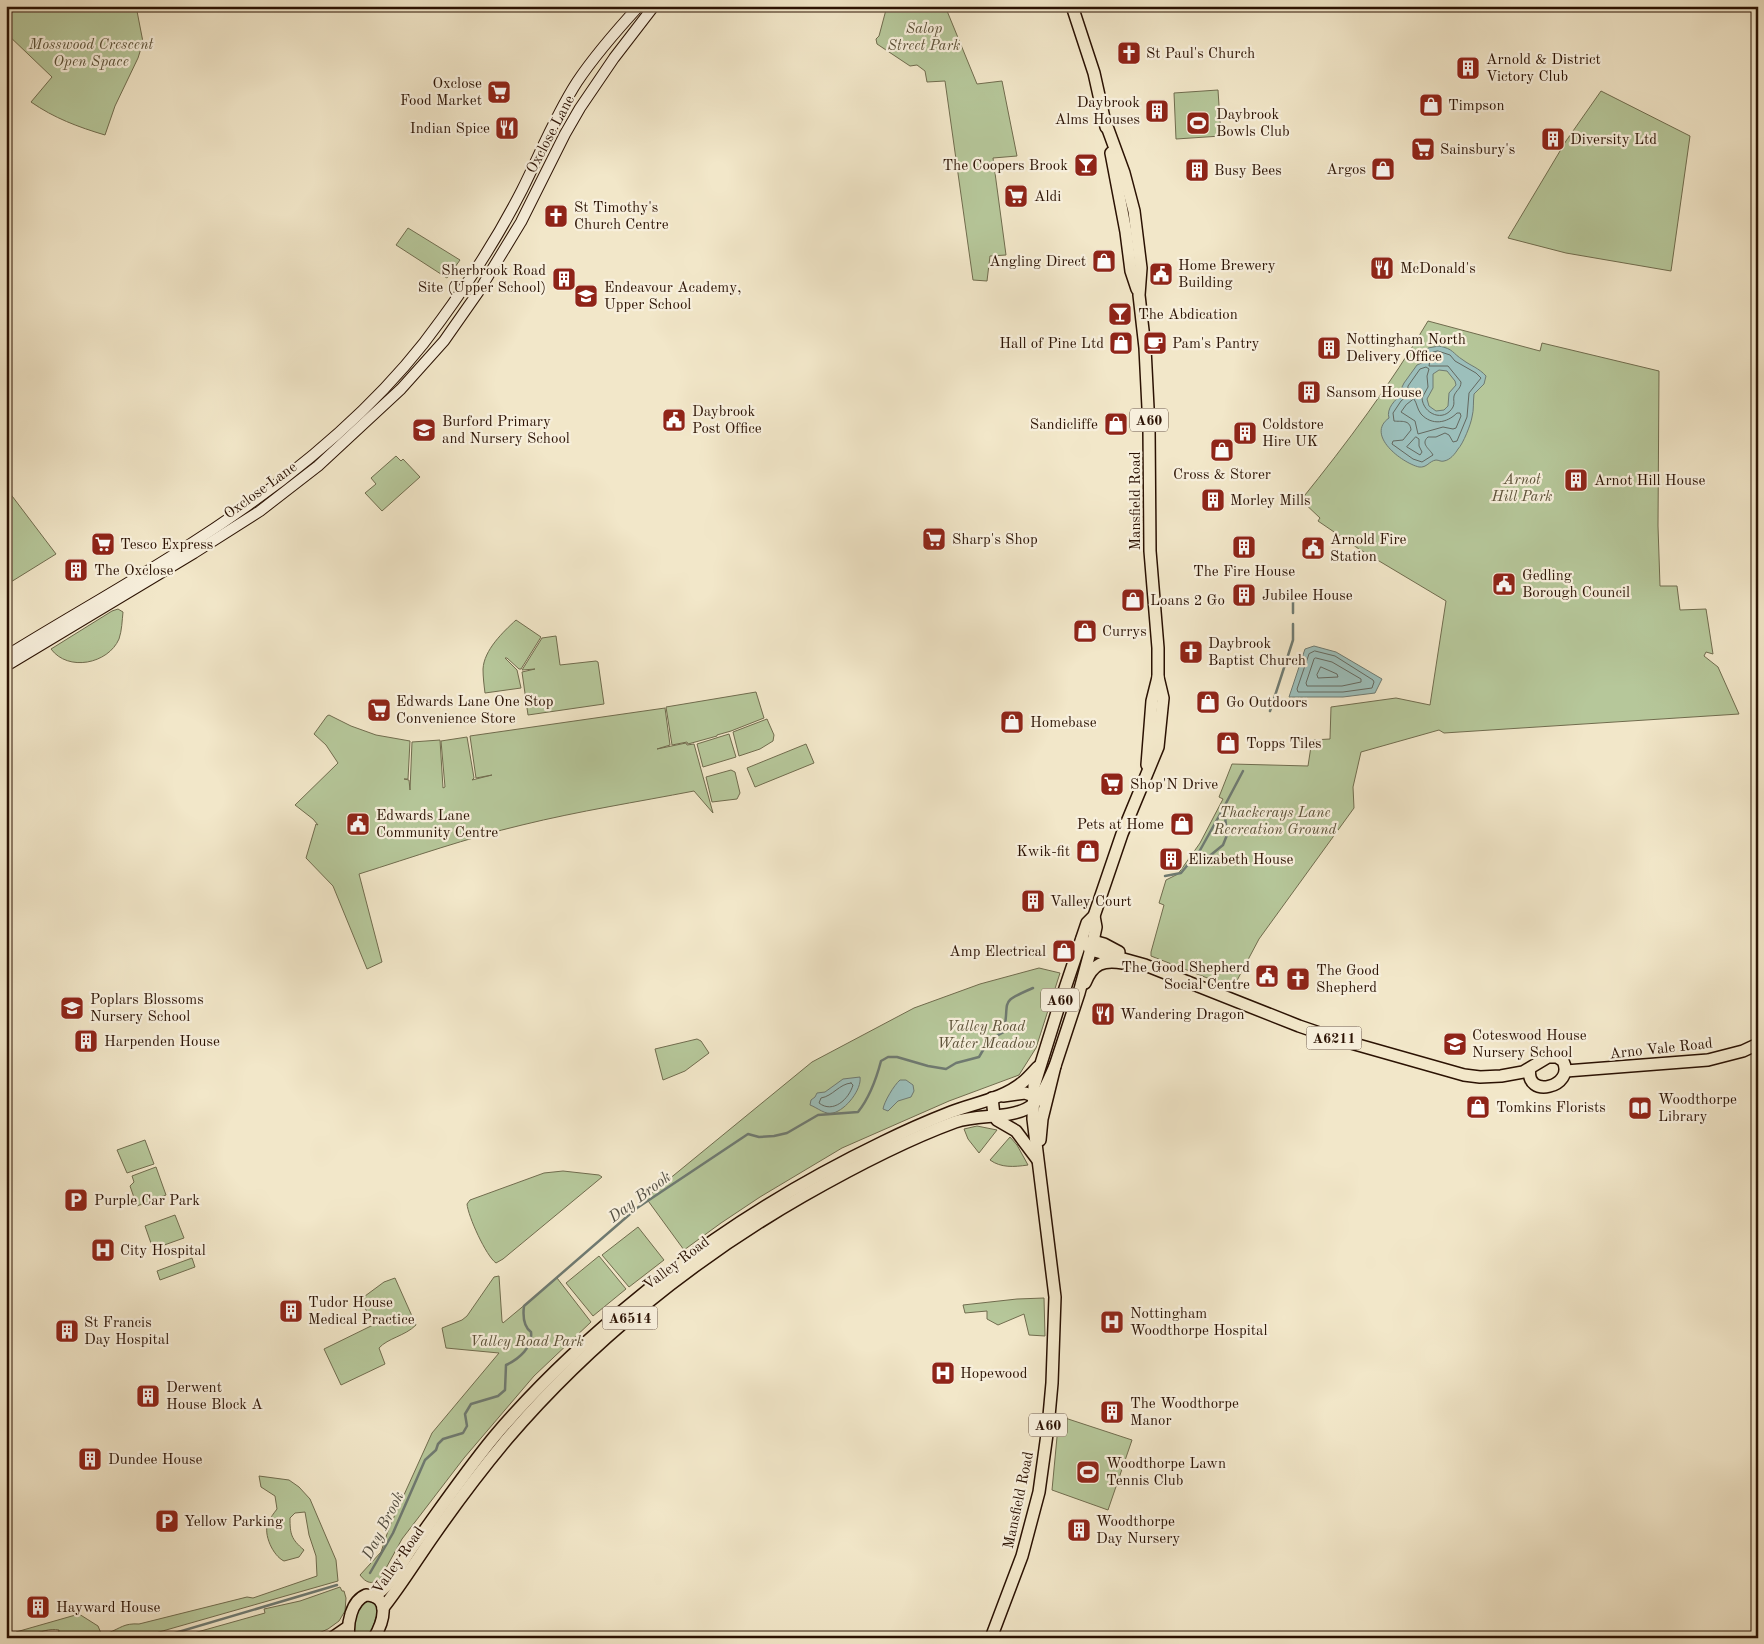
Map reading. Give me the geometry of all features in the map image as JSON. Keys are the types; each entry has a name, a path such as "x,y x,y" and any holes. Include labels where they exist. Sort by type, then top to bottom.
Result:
{"main road":[{"name":"Oxclose Lane","path":"6,656 189,545 252,503 289,475 353,419 390,383 441,321 477,268 521,192 558,116 577,82 591,62 639,6"},
{"name":"Oxclose Lane","path":"6,666 260,511 318,466 401,389 444,340 484,284 521,222 580,108 614,58 654,6"},
{"name":"Mansfield Road","path":"1037,1101 1056,1066 1079,993 1089,943 1088,923 1094,916 1122,834 1147,772 1152,701 1158,677 1150,551 1149,428 1145,348 1139,295 1131,271 1126,232 1105,121 1089,55 1072,6"},
{"path":"558,116 580,108"},
{"path":"477,268 484,284"},
{"name":"Mansfield Road","path":"991,1638 1022,1556 1036,1504 1041,1480 1050,1407 1055,1304 1033,1119 1037,1101 1036,1079 1058,1008 1089,943"},
{"name":"A6211","path":"1089,943 1104,944 1145,965 1337,1039 1464,1075 1480,1077 1501,1076 1523,1072 1540,1061 1554,1057 1563,1061 1566,1071"},
{"name":"A6211","path":"1079,993 1090,971 1101,963 1114,962 1145,965"},
{"name":"Arno Vale Road","path":"1566,1071 1708,1060 1743,1051 1758,1044"},
{"name":"Valley Road","path":"383,1608 451,1511 528,1415 600,1344 710,1249 768,1205 829,1175 911,1128 994,1097 1022,1083 1042,1063"},
{"path":"1530,1068 1530,1080 1540,1087 1553,1085 1563,1078 1566,1071"},
{"name":"Valley Road","path":"829,1175 956,1122 1026,1110 1037,1101 1024,1093 994,1097"},
{"path":"994,1097 994,1115 997,1120 1016,1131 1038,1157"},
{"name":"Valley Road","path":"374,1596 380,1593 389,1582 452,1493 494,1438 516,1413 593,1336 662,1278 710,1249"},
{"name":"A6514","path":"332,1638 348,1632 355,1603 363,1596 374,1596"},
{"path":"374,1596 383,1608"},
{"name":"A6514","path":"374,1638 381,1623 383,1608"}],"green space":[{"name":"Mosswood Crescent Open Space","path":"6,6 136,6 143,42 138,58 115,106 105,135 66,122 31,102 52,77 6,33"},
{"name":"Salop Street Park","path":"887,6 945,6 977,84 1002,81 1017,156 993,158 1006,255 990,256 987,281 973,280 945,81 927,82 925,71 917,65 910,66 877,44 876,39 879,36"},
{"name":"Daybrook Bowls Club","path":"1218,90 1221,136 1176,139 1174,93"},
{"path":"1601,91 1690,136 1671,271 1566,253 1508,238 1566,141"},
{"path":"408,228 460,260 447,278 396,245"},
{"name":"Arnot Hill Park","path":"1428,321 1540,351 1542,343 1659,371 1658,526 1660,586 1677,586 1680,610 1706,609 1713,654 1706,652 1704,656 1718,667 1739,714 1444,733 1439,730 1361,752 1353,787 1354,808 1259,939 1233,988 1151,956 1164,905 1159,903 1166,880 1178,874 1200,843 1223,799 1219,797 1232,764 1308,766 1312,740 1330,739 1331,707 1396,698 1430,705 1446,601 1359,549 1318,521 1320,518 1301,500 1368,413"},
{"path":"396,456 401,461 403,459 420,477 382,511 365,493 376,484 371,478"},
{"path":"6,488 56,554 6,585"},
{"path":"118,609 123,612 120,636 114,648 106,654 97,659 77,663 67,661 51,649 112,611"},
{"path":"516,620 541,637 521,669 505,658 517,670 521,688 485,693 483,678 484,662 490,648"},
{"path":"556,636 560,665 598,662 604,704 528,715 522,672 535,669 522,670 542,638"},
{"path":"756,692 764,718 717,736 688,744 687,742 672,745 666,707"},
{"path":"665,708 670,745 657,749 686,743 687,745 694,744 713,813 694,791 586,811 501,830 359,874 382,962 367,969 333,886 306,858 316,824 318,825 295,805 338,763 326,745 314,734 327,716 329,715 351,726 376,735 410,741 408,779 404,779 409,780 410,790 412,742 440,740 443,788 445,787 441,741 467,737 474,778 472,780 492,775 476,778 470,736"},
{"path":"767,719 774,735 773,741 760,749 739,756 733,732"},
{"path":"729,734 736,757 703,767 697,744"},
{"path":"806,744 814,763 755,787 747,768"},
{"path":"731,770 735,772 740,793 737,799 712,802 706,777"},
{"name":"Valley Road Water Meadow","path":"1039,968 1060,973 1036,1048 1019,1075 949,1101 842,1148 760,1197 684,1250 646,1198 812,1062 914,1008 980,984"},
{"path":"697,1039 701,1041 709,1053 685,1071 663,1080 655,1049"},
{"path":"977,1126 997,1130 979,1153 968,1139 964,1129"},
{"path":"1010,1137 1017,1145 1028,1165 1008,1166 990,1160"},
{"path":"145,1140 154,1164 127,1173 117,1150"},
{"path":"156,1167 166,1195 137,1206 130,1186 134,1182 132,1176"},
{"path":"563,1171 599,1175 602,1177 496,1263 487,1253 478,1235 467,1204 470,1200 544,1173"},
{"path":"175,1215 184,1238 153,1249 145,1226"},
{"path":"638,1227 664,1260 629,1287 602,1255"},
{"path":"599,1256 626,1289 593,1316 566,1283"},
{"path":"192,1258 195,1267 160,1280 157,1271"},
{"name":"Valley Road Park","path":"499,1276 503,1323 557,1278 591,1322 534,1376 464,1458 402,1539 380,1579 374,1582 367,1581 360,1575 381,1552 389,1528 432,1433 499,1353 446,1348 442,1328 467,1316 494,1277"},
{"path":"395,1278 416,1325 379,1348 385,1364 341,1385 324,1349 373,1325 361,1299 384,1282"},
{"path":"1044,1298 1045,1336 1029,1335 1024,1314 998,1325 987,1319 987,1311 965,1313 963,1305 1017,1299"},
{"name":"Woodthorpe Lawn Tennis Club","path":"1059,1416 1132,1440 1108,1510 1052,1490"},
{"path":"259,1476 289,1480 299,1487 310,1499 336,1560 338,1581 138,1638 108,1638 108,1633 126,1625 139,1624 247,1597 253,1598 317,1576 316,1556 309,1535 305,1512 295,1513 290,1518 292,1536 296,1543 304,1550 299,1557 284,1561 273,1550 268,1539 267,1528 270,1519 277,1509 275,1496 261,1487"},
{"path":"340,1587 344,1591 346,1598 345,1611 339,1621 328,1629 307,1638 176,1638 265,1613 264,1609 300,1601"},
{"path":"367,1601 375,1604 378,1612 370,1635 367,1638 355,1638 353,1623 360,1608"},
{"path":"79,1614 98,1626 103,1638 58,1638 59,1630 52,1630 32,1635 32,1638 11,1638 16,1632"}],"water":[{"path":"1439,346 1448,348 1459,358 1486,376 1484,384 1474,394 1470,424 1462,443 1455,453 1446,460 1436,460 1419,467 1396,454 1383,440 1381,432 1383,425 1389,418 1390,408 1394,401 1403,394 1402,387 1417,365 1424,362 1424,355 1428,348","holes":["1439,370 1447,371 1456,385 1449,393 1448,406 1444,410 1436,411 1429,406 1427,399 1433,388 1433,374"]},
{"path":"1314,646 1336,652 1382,679 1375,693 1343,697 1289,697 1305,649"},
{"path":"860,1077 856,1093 838,1111 827,1113 810,1105 811,1100 817,1093 825,1092 843,1079"},
{"path":"900,1080 906,1080 913,1085 914,1091 911,1097 898,1101 888,1111 883,1109 885,1102"}],"waterway":[{"name":"Day Brook","path":"1293,599 1293,613"},
{"name":"Day Brook","path":"1270,711 1293,640 1293,624"},
{"name":"Day Brook","path":"1165,876 1181,873 1190,862 1207,858 1223,845 1227,835 1224,807 1243,771"},
{"name":"Day Brook","path":"1190,861 1199,852 1223,809"},
{"name":"Day Brook","path":"370,1573 393,1533 425,1460 436,1450 438,1444 443,1439 463,1433 467,1426 465,1414 471,1404 498,1396 505,1390 506,1365 524,1352 530,1343 531,1332 526,1327 524,1320 524,1306 637,1208 748,1134 759,1137 774,1136 787,1133 818,1115 858,1112 872,1088 881,1061 888,1057 897,1057 946,1069 956,1063 979,1057 989,1040 1004,1032 1010,1000 1033,988"},
{"name":"Day Brook","path":"158,1638 337,1585"}],"place":[{"name":"St Paul's Church","path":"1129,53"},
{"name":"Arnold & District Victory Club","path":"1468,68"},
{"name":"Oxclose Food Market","path":"499,92"},
{"name":"Timpson","path":"1431,105"},
{"name":"Daybrook Alms Houses","path":"1157,111"},
{"name":"Daybrook Bowls Club","path":"1198,123"},
{"name":"Indian Spice","path":"507,128"},
{"name":"Diversity Ltd","path":"1553,139"},
{"name":"Sainsbury's","path":"1423,149"},
{"name":"The Coopers Brook","path":"1086,165"},
{"name":"Argos","path":"1383,169"},
{"name":"Busy Bees","path":"1197,170"},
{"name":"Aldi","path":"1016,196"},
{"name":"St Timothy's Church Centre","path":"556,216"},
{"name":"Angling Direct","path":"1104,261"},
{"name":"McDonald's","path":"1382,268"},
{"name":"Home Brewery Building","path":"1161,274"},
{"name":"Sherbrook Road Site (Upper School)","path":"564,279"},
{"name":"Endeavour Academy, Upper School","path":"586,296"},
{"name":"The Abdication","path":"1120,314"},
{"name":"Hall of Pine Ltd","path":"1121,343"},
{"name":"Pam's Pantry","path":"1155,343"},
{"name":"Nottingham North Delivery Office","path":"1329,348"},
{"name":"Sansom House","path":"1309,392"},
{"name":"Daybrook Post Office","path":"674,420"},
{"name":"Sandicliffe","path":"1116,424"},
{"name":"Burford Primary and Nursery School","path":"424,430"},
{"name":"Coldstore Hire UK","path":"1245,433"},
{"name":"Cross & Storer","path":"1222,450"},
{"name":"Arnot Hill House","path":"1576,480"},
{"name":"Morley Mills","path":"1213,500"},
{"name":"Sharp's Shop","path":"934,539"},
{"name":"Tesco Express","path":"103,544"},
{"name":"The Fire House","path":"1244,547"},
{"name":"Arnold Fire Station","path":"1313,548"},
{"name":"The Oxclose","path":"76,570"},
{"name":"Gedling Borough Council","path":"1504,584"},
{"name":"Jubilee House","path":"1244,595"},
{"name":"Loans 2 Go","path":"1133,600"},
{"name":"Currys","path":"1085,631"},
{"name":"Daybrook Baptist Church","path":"1191,652"},
{"name":"Go Outdoors","path":"1208,702"},
{"name":"Edwards Lane One Stop Convenience Store","path":"379,710"},
{"name":"Homebase","path":"1012,722"},
{"name":"Topps Tiles","path":"1228,743"},
{"name":"Shop'N Drive","path":"1112,784"},
{"name":"Edwards Lane Community Centre","path":"358,824"},
{"name":"Pets at Home","path":"1182,824"},
{"name":"Kwik-fit","path":"1088,851"},
{"name":"Elizabeth House","path":"1171,859"},
{"name":"Valley Court","path":"1033,901"},
{"name":"Amp Electrical","path":"1064,951"},
{"name":"The Good Shepherd Social Centre","path":"1267,976"},
{"name":"The Good Shepherd","path":"1298,979"},
{"name":"Poplars Blossoms Nursery School","path":"72,1008"},
{"name":"Wandering Dragon","path":"1103,1014"},
{"name":"Harpenden House","path":"86,1041"},
{"name":"Coteswood House Nursery School","path":"1455,1044"},
{"name":"Tomkins Florists","path":"1478,1107"},
{"name":"Woodthorpe Library","path":"1640,1108"},
{"name":"Purple Car Park","path":"76,1200"},
{"name":"City Hospital","path":"103,1250"},
{"name":"Tudor House Medical Practice","path":"291,1311"},
{"name":"Nottingham Woodthorpe Hospital","path":"1112,1322"},
{"name":"St Francis Day Hospital","path":"67,1331"},
{"name":"Hopewood","path":"943,1373"},
{"name":"Derwent House Block A","path":"148,1396"},
{"name":"The Woodthorpe Manor","path":"1112,1412"},
{"name":"Dundee House","path":"90,1459"},
{"name":"Woodthorpe Lawn Tennis Club","path":"1088,1472"},
{"name":"Yellow Parking","path":"167,1521"},
{"name":"Woodthorpe Day Nursery","path":"1079,1530"},
{"name":"Hayward House","path":"38,1607"}],"park label":[{"name":"Thackerays Lane Recreation Ground","path":"1275,820"}]}
